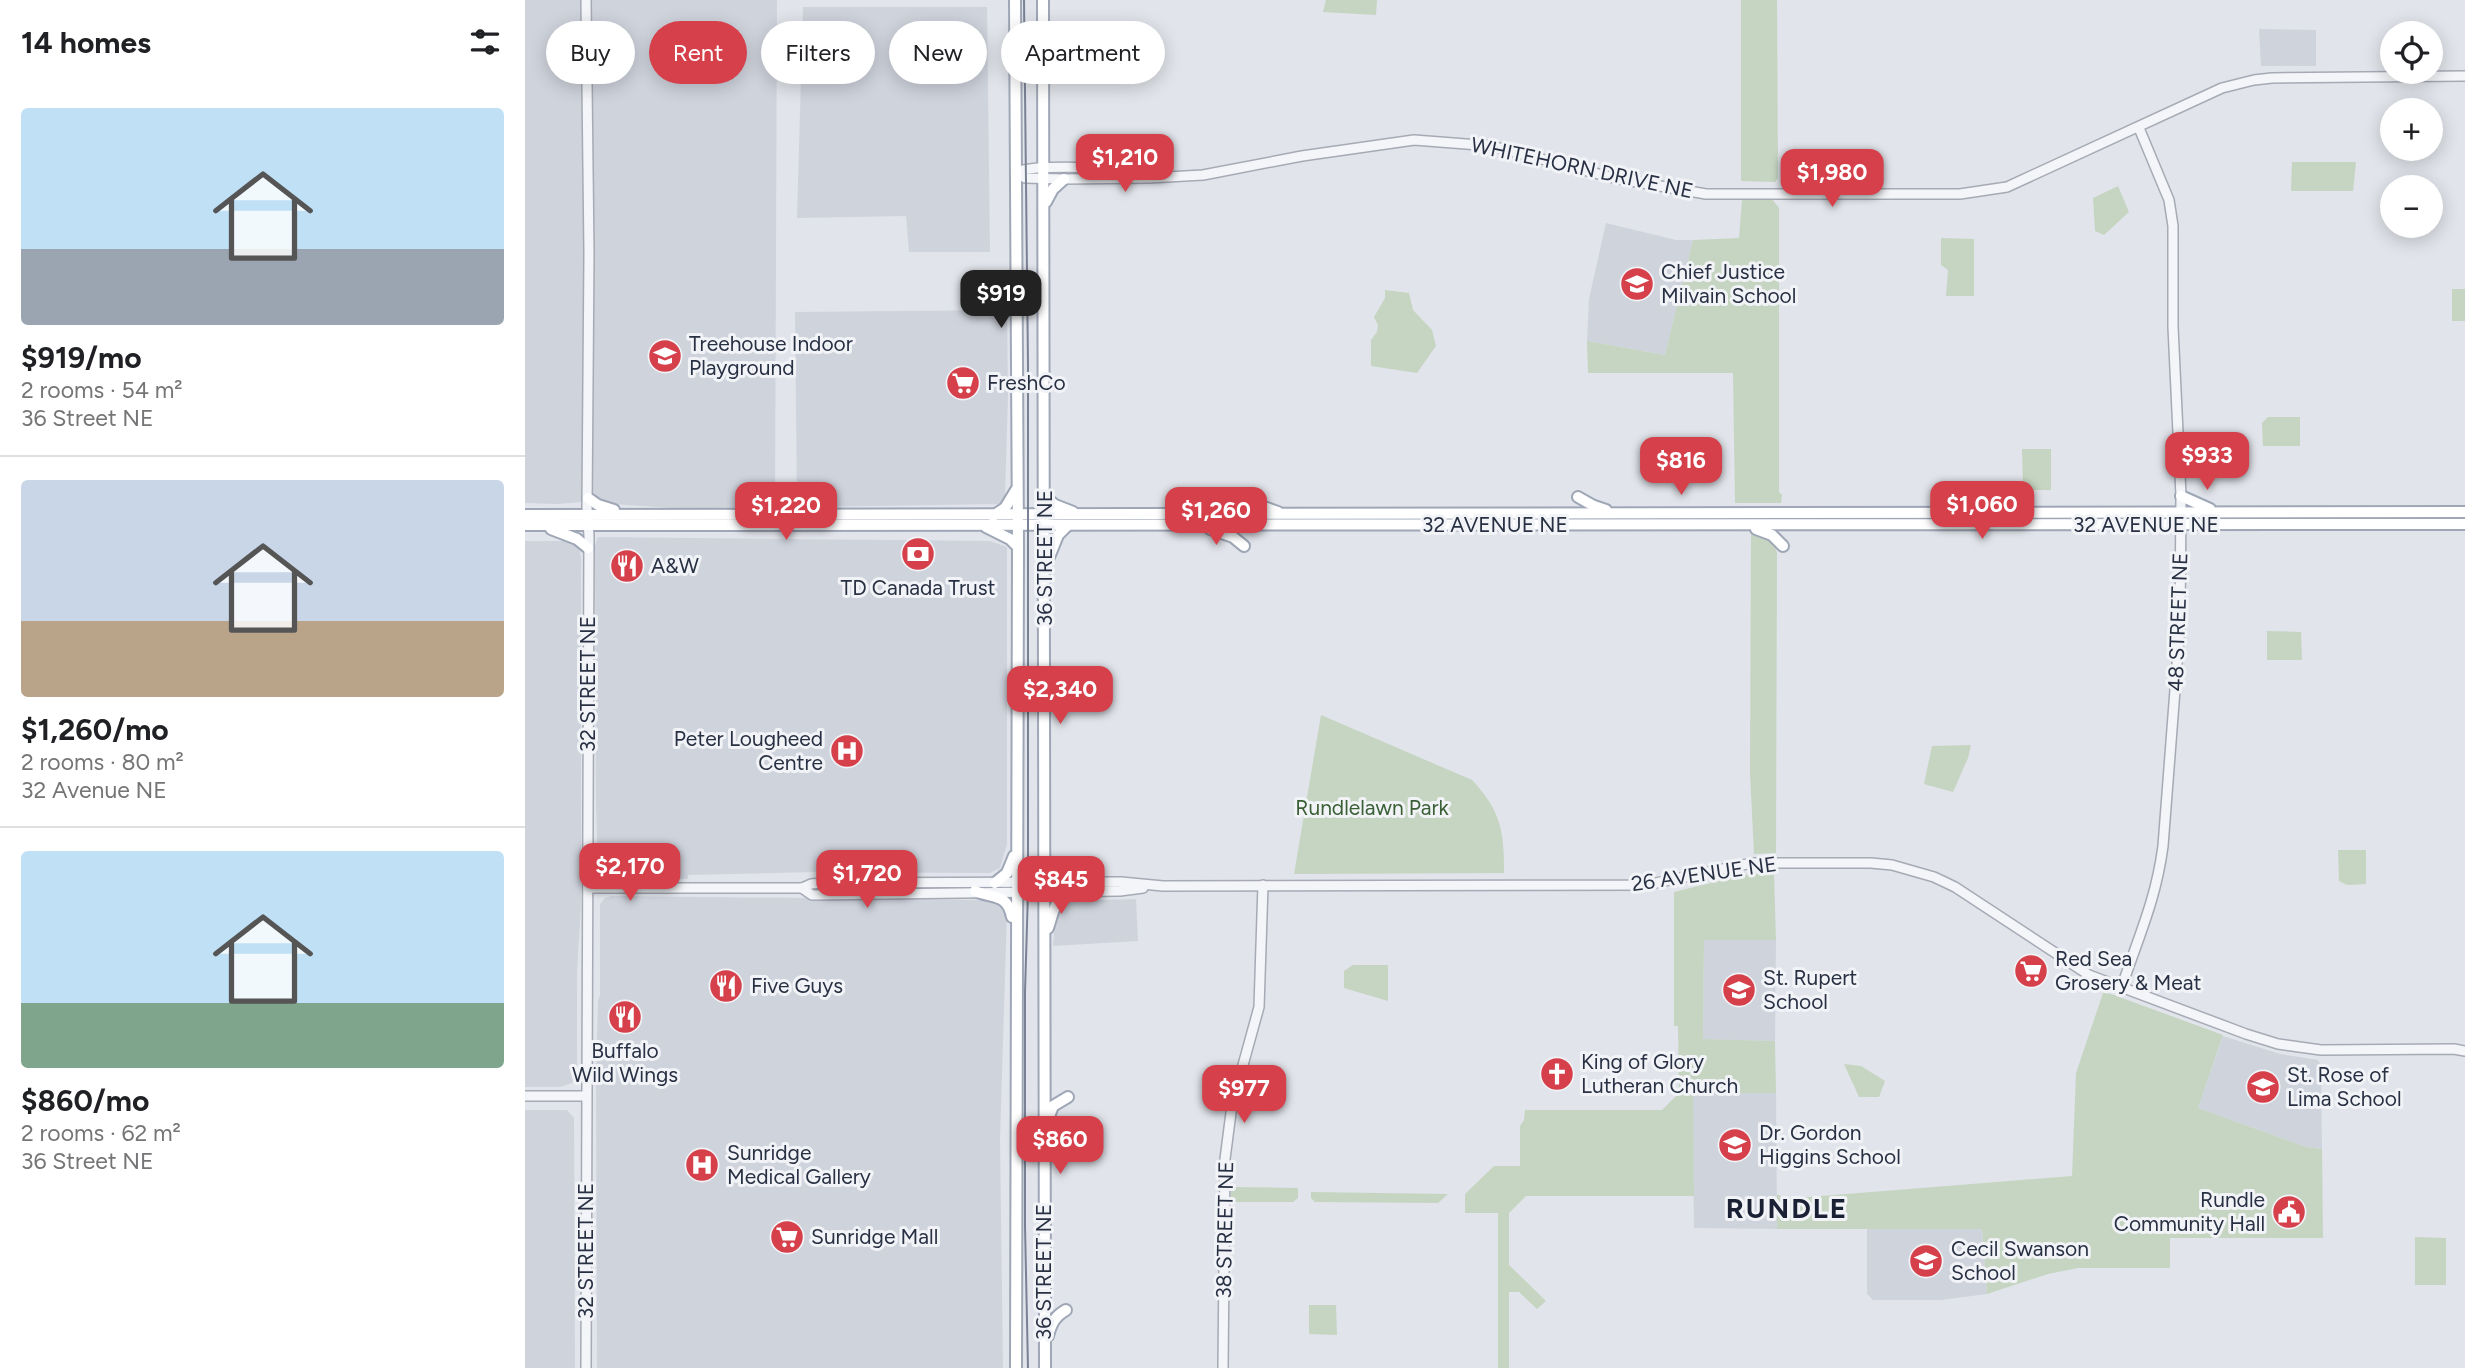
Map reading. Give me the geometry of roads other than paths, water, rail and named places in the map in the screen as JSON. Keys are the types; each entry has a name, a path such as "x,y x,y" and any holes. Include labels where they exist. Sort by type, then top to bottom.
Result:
{"main road":[{"name":"36 STREET NE","path":"1015,0 1018,521 1016,1368"},
{"name":"36 STREET NE","path":"1043,0 1045,1368"},
{"path":"1045,205 1052,189 1064,179"},
{"path":"993,516 1005,508 1017,488"},
{"path":"788,494 798,505 823,514"},
{"path":"1244,496 1261,507 1287,515"},
{"path":"2181,496 2204,508 2223,513"},
{"path":"1045,497 1061,508 1083,516"},
{"path":"1578,497 1594,506 1619,513"},
{"path":"588,498 598,505 627,514"},
{"name":"32 AVENUE NE","path":"525,515 589,519 629,527 984,526 1083,516 2465,512"},
{"name":"32 AVENUE NE","path":"525,526 627,514 993,516 1018,521"},
{"name":"32 AVENUE NE","path":"1045,521 1067,526 2465,524"},
{"path":"538,525 569,535 588,548"},
{"path":"1739,525 1767,533 1783,546"},
{"path":"984,526 1010,539 1018,547"},
{"path":"1045,568 1058,535 1067,526"},
{"path":"1201,526 1233,537 1244,546"},
{"path":"995,883 1010,867 1017,836"},
{"path":"975,891 999,897 1009,905 1016,938"},
{"path":"1045,940 1053,908 1067,892"},
{"path":"1045,1081 1052,1089 1068,1097 1057,1102 1050,1110 1045,1134"},
{"path":"1044,1297 1052,1305 1066,1310 1050,1325 1044,1353"}],"street":[{"name":"32 STREET NE","path":"586,0 589,253 586,1368"},
{"name":"WHITEHORN DRIVE NE","path":"1044,174 1064,179 1149,178 1226,172 1302,156 1413,140 1492,146 1614,178 1706,194 1960,194 2007,187 2223,88 2254,80 2465,76"},
{"name":"48 STREET NE","path":"2121,989 2154,899 2163,846 2180,625 2181,496 2173,327 2173,226 2169,200 2139,128"},
{"name":"WHITEHORN DRIVE NE","path":"1016,172 1025,178 1044,174 1149,171 1183,175"},
{"name":"26 AVENUE NE","path":"802,888 812,895 922,895 1121,882 1163,886 1646,884 1752,863 1892,865 1934,877 1955,887 2074,967 2121,989 2278,1044 2329,1050 2465,1049"},
{"name":"26 AVENUE NE","path":"588,888 802,888 822,883 995,883 1017,887"},
{"name":"38 STREET NE","path":"1223,1368 1225,1159 1232,1105 1259,1007 1263,885"},
{"name":"26 AVENUE NE","path":"1045,887 1067,892 1120,891 1163,886"},
{"path":"525,1096 585,1096"}],"tram line":[{"path":"1024,0 1028,365 1028,892 1025,992 1028,1368"}],"place":[{"name":"Chief Justice Milvain School","path":"1637,284"},
{"name":"Treehouse Indoor Playground","path":"665,356"},
{"name":"FreshCo","path":"963,383"},
{"name":"TD Canada Trust","path":"918,554"},
{"name":"A&W","path":"627,566"},
{"name":"Peter Lougheed Centre","path":"847,751"},
{"name":"Red Sea Grosery & Meat","path":"2031,971"},
{"name":"Five Guys","path":"726,986"},
{"name":"St. Rupert School","path":"1739,990"},
{"name":"Buffalo Wild Wings","path":"625,1017"},
{"name":"King of Glory Lutheran Church","path":"1557,1074"},
{"name":"St. Rose of Lima School","path":"2263,1087"},
{"name":"Dr. Gordon Higgins School","path":"1735,1145"},
{"name":"Sunridge Medical Gallery","path":"702,1165"},
{"name":"Rundle Community Hall","path":"2289,1212"},
{"name":"Sunridge Mall","path":"787,1237"},
{"name":"Cecil Swanson School","path":"1926,1261"}],"district":[{"name":"RUNDLE","path":"1787,1208"}],"park label":[{"name":"Rundlelawn Park","path":"1372,808"}]}
